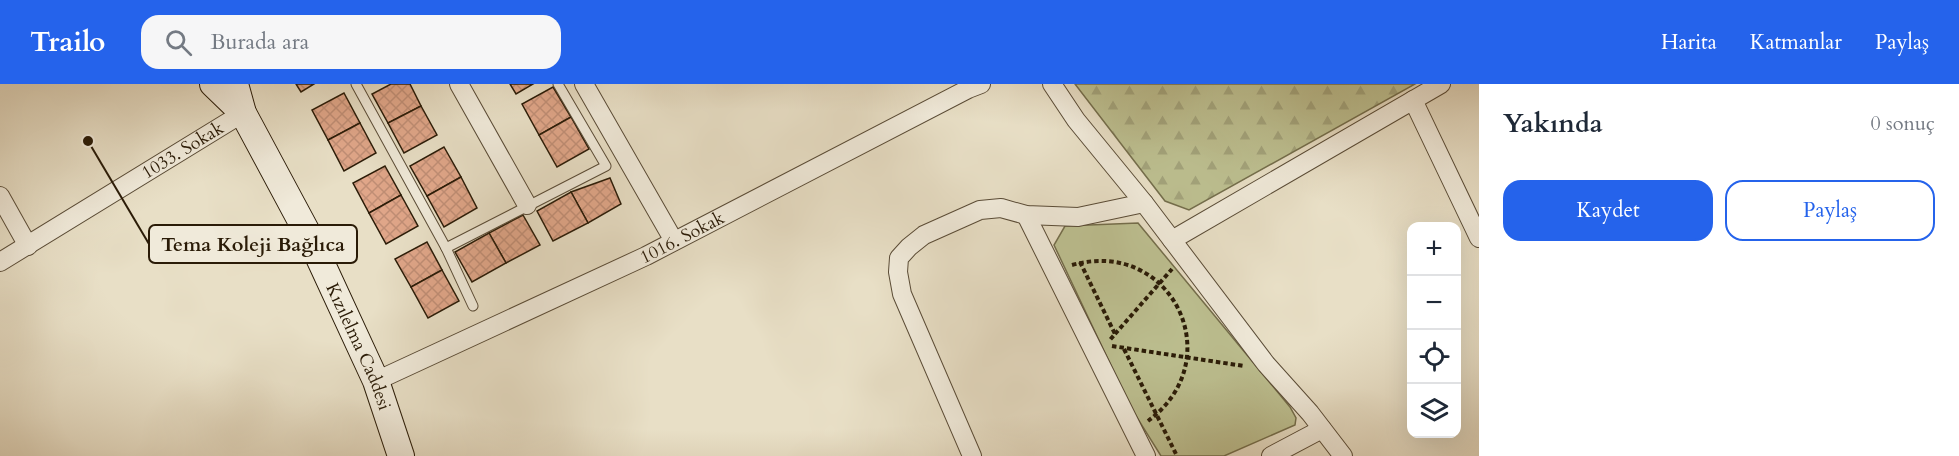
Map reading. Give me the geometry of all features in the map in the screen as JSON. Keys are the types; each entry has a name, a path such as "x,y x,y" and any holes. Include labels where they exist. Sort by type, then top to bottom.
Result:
{"street":[{"name":"Kızılelma Caddesi","path":"213,84 243,113"},
{"name":"Kızılelma Caddesi","path":"235,84 243,113 309,236 376,381 401,456"},
{"path":"459,84 527,206"},
{"path":"584,84 674,241"},
{"name":"1016. Sokak","path":"376,381 382,376 646,256 981,84"},
{"path":"1052,84 1076,120 1342,456"},
{"path":"1172,240 1441,84"},
{"path":"1413,100 1479,238"},
{"name":"1033. Sokak","path":"0,262 243,113"},
{"path":"0,196 28,246"},
{"path":"972,456 902,294 898,272 899,258 924,235 980,210 1001,208 1026,215 1078,217 1144,203"},
{"path":"1026,215 1146,456"},
{"path":"1272,456 1322,429"}],"lane":[{"path":"356,84 446,248 473,306"},
{"path":"446,248 606,166 558,84"}],"path":[{"path":"1184,256 1106,345 1272,370"},
{"path":"1055,272 1080,262 1102,260 1119,262 1141,270 1160,283 1176,302 1182,314 1188,341 1185,369 1178,388 1156,415 1133,429"},
{"path":"1080,262 1115,334"},
{"path":"1124,348 1177,456"}],"green space":[{"path":"1075,84 1415,84 1189,210 1165,201"},
{"path":"1138,223 1290,407 1296,418 1295,425 1224,456 1161,456 1131,408 1054,245 1065,226"}],"building":[{"path":"296,84 314,84 301,92"},
{"path":"391,84 410,84 421,106 388,123 372,94"},
{"path":"510,84 533,84 516,94"},
{"path":"553,87 571,117 539,135 522,104"},
{"path":"344,93 360,123 328,140 312,110"},
{"path":"421,106 437,135 404,153 388,123"},
{"path":"571,117 589,149 557,167 539,135"},
{"path":"360,123 376,153 344,171 328,140"},
{"path":"444,147 461,177 427,196 410,166"},
{"path":"385,166 401,195 369,213 353,183"},
{"path":"461,177 477,208 444,227 427,196"},
{"path":"610,178 621,204 588,223 571,192"},
{"path":"571,192 588,223 553,241 537,211"},
{"path":"401,195 418,226 386,244 369,213"},
{"path":"523,215 540,245 506,263 489,233"},
{"path":"489,233 506,263 472,282 455,252"},
{"path":"427,242 442,270 411,287 395,259"},
{"path":"442,270 459,301 428,318 411,287"}],"place":[{"name":"Tema Koleji Bağlıca","path":"88,141"}]}
